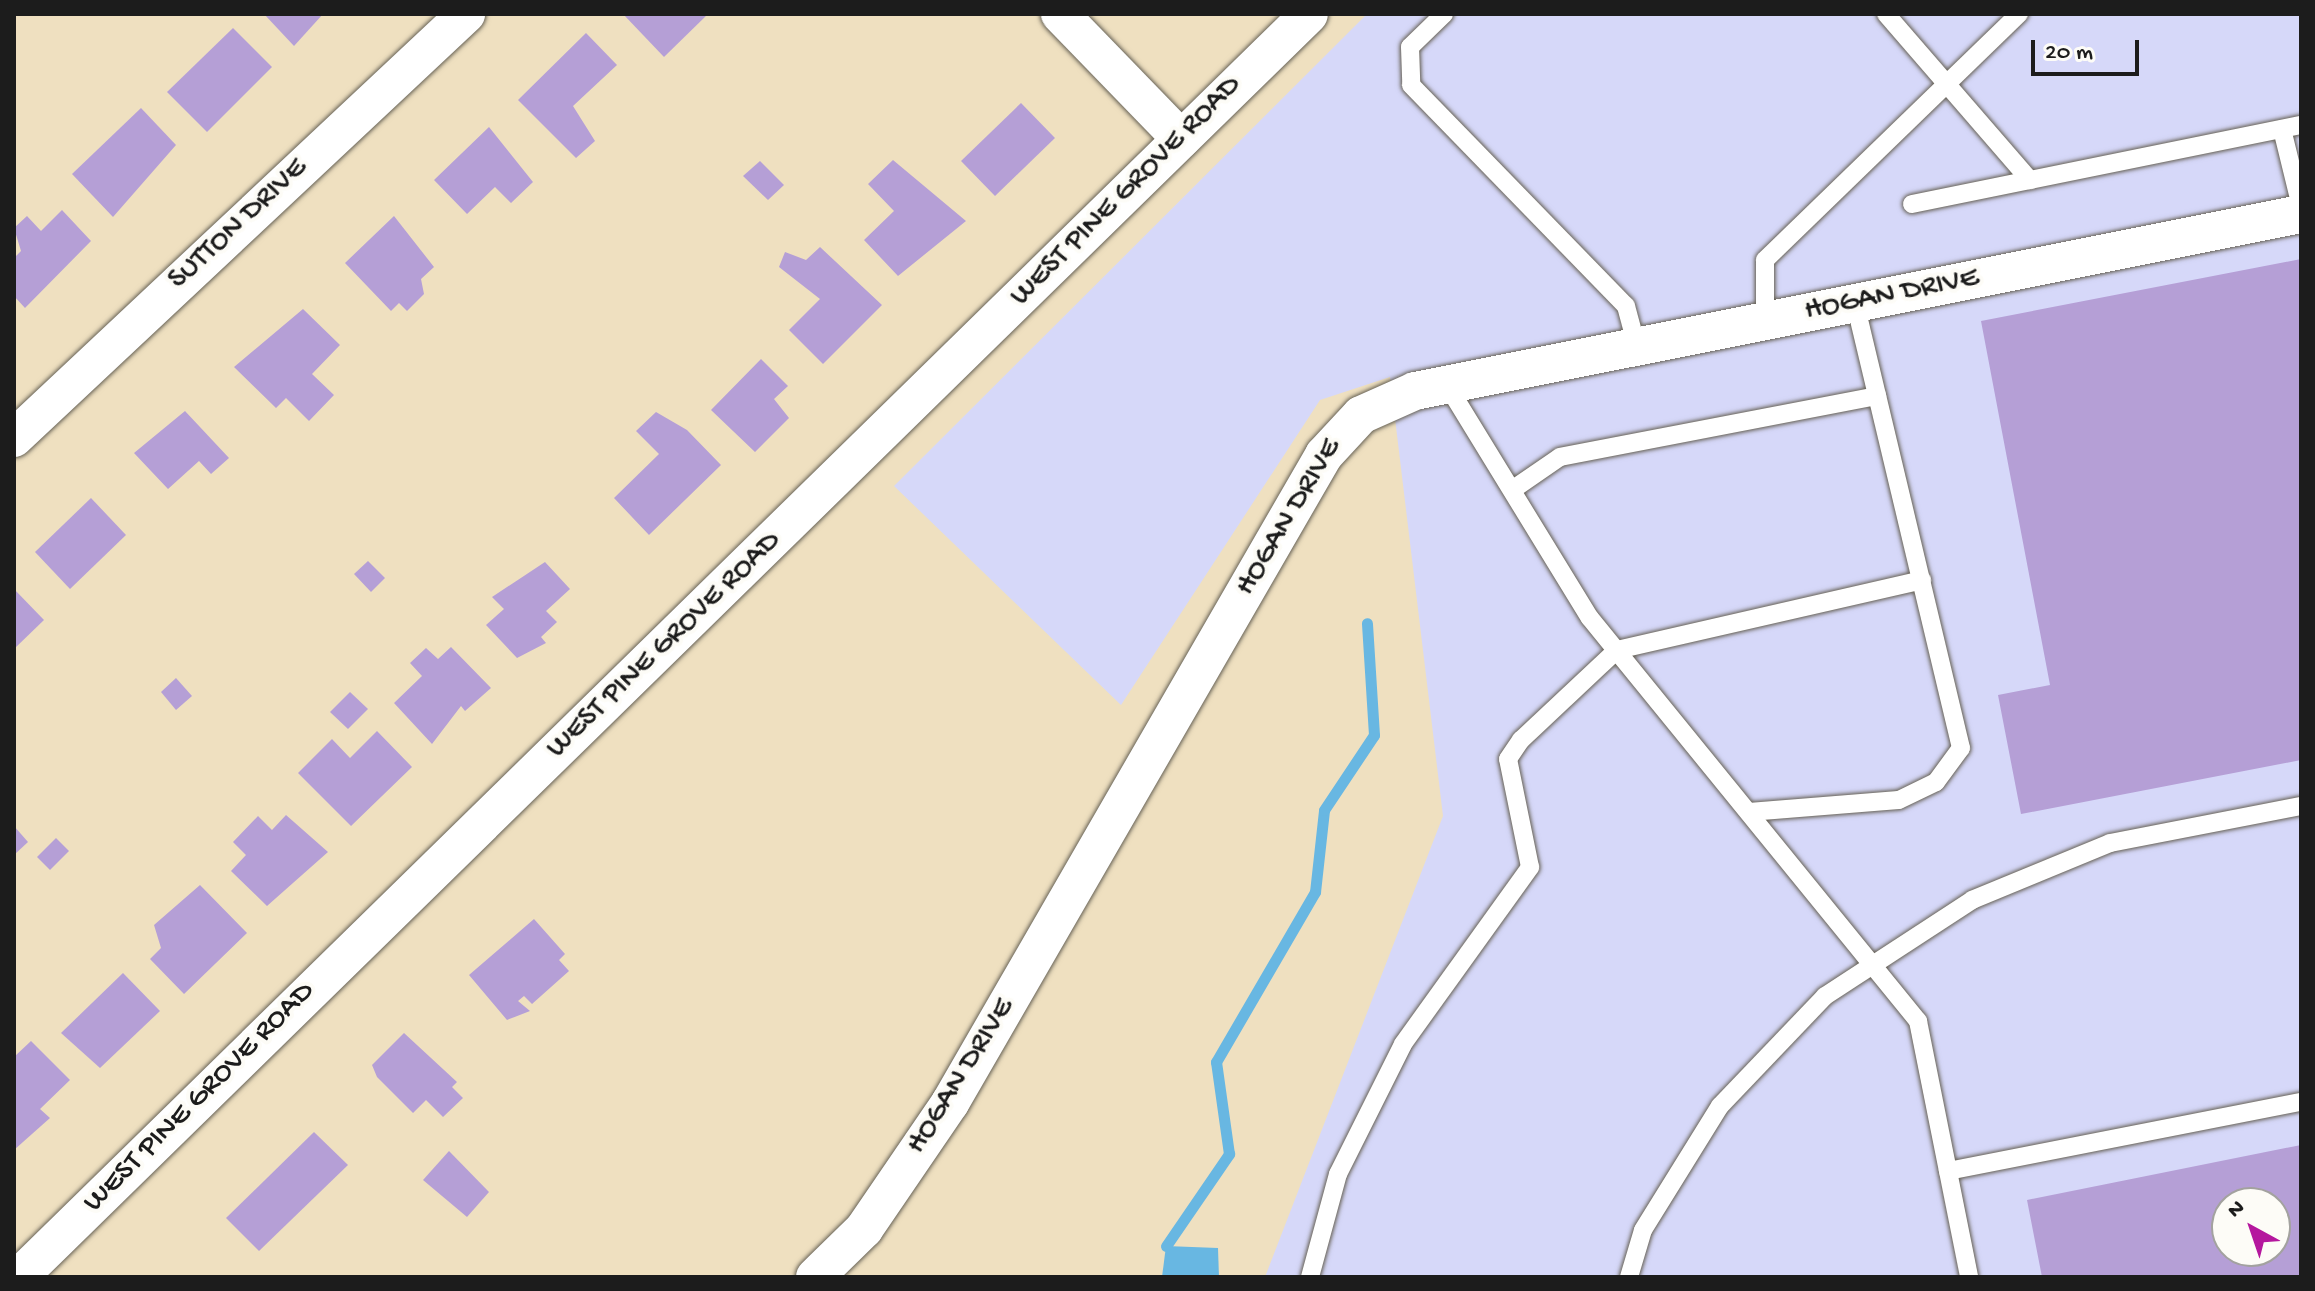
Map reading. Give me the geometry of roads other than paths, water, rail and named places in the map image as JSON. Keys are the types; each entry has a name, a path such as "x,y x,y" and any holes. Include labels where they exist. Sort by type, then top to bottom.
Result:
{"street":[{"name":"SUTTON DRIVE","path":"14,438 466,14"},
{"path":"1060,14 1181,139"},
{"name":"WEST PINE GROVE ROAD","path":"19,1271 1309,14"},
{"name":"HOGAN DRIVE","path":"815,1277 864,1229 950,1103 1324,455 1361,415 1447,385 2301,214"}],"lane":[{"path":"1444,14 1410,47 1411,85 1626,306 1637,347"},
{"path":"1886,14 1949,82 2030,180"},
{"path":"1765,321 1765,260 2019,14"},
{"path":"1912,204 2301,125"},
{"path":"2282,129 2301,207"},
{"path":"1749,812 1899,800 1936,782 1961,748 1855,303"},
{"path":"1447,385 1617,650 1918,1021 1969,1277"},
{"path":"1512,490 1560,457 1877,396"},
{"path":"1310,1277 1338,1174 1403,1044 1530,867 1508,759 1617,650 1922,580"},
{"path":"1629,1277 1643,1230 1720,1106 1825,996 1972,900 2110,843 2301,806"},
{"path":"1948,1171 2301,1102"}],"water":[{"path":"1166,1246 1218,1248 1219,1277 1162,1277"}],"waterway":[{"path":"1166,1246 1229,1154 1216,1062 1315,892 1324,810 1374,735 1367,623"}]}
